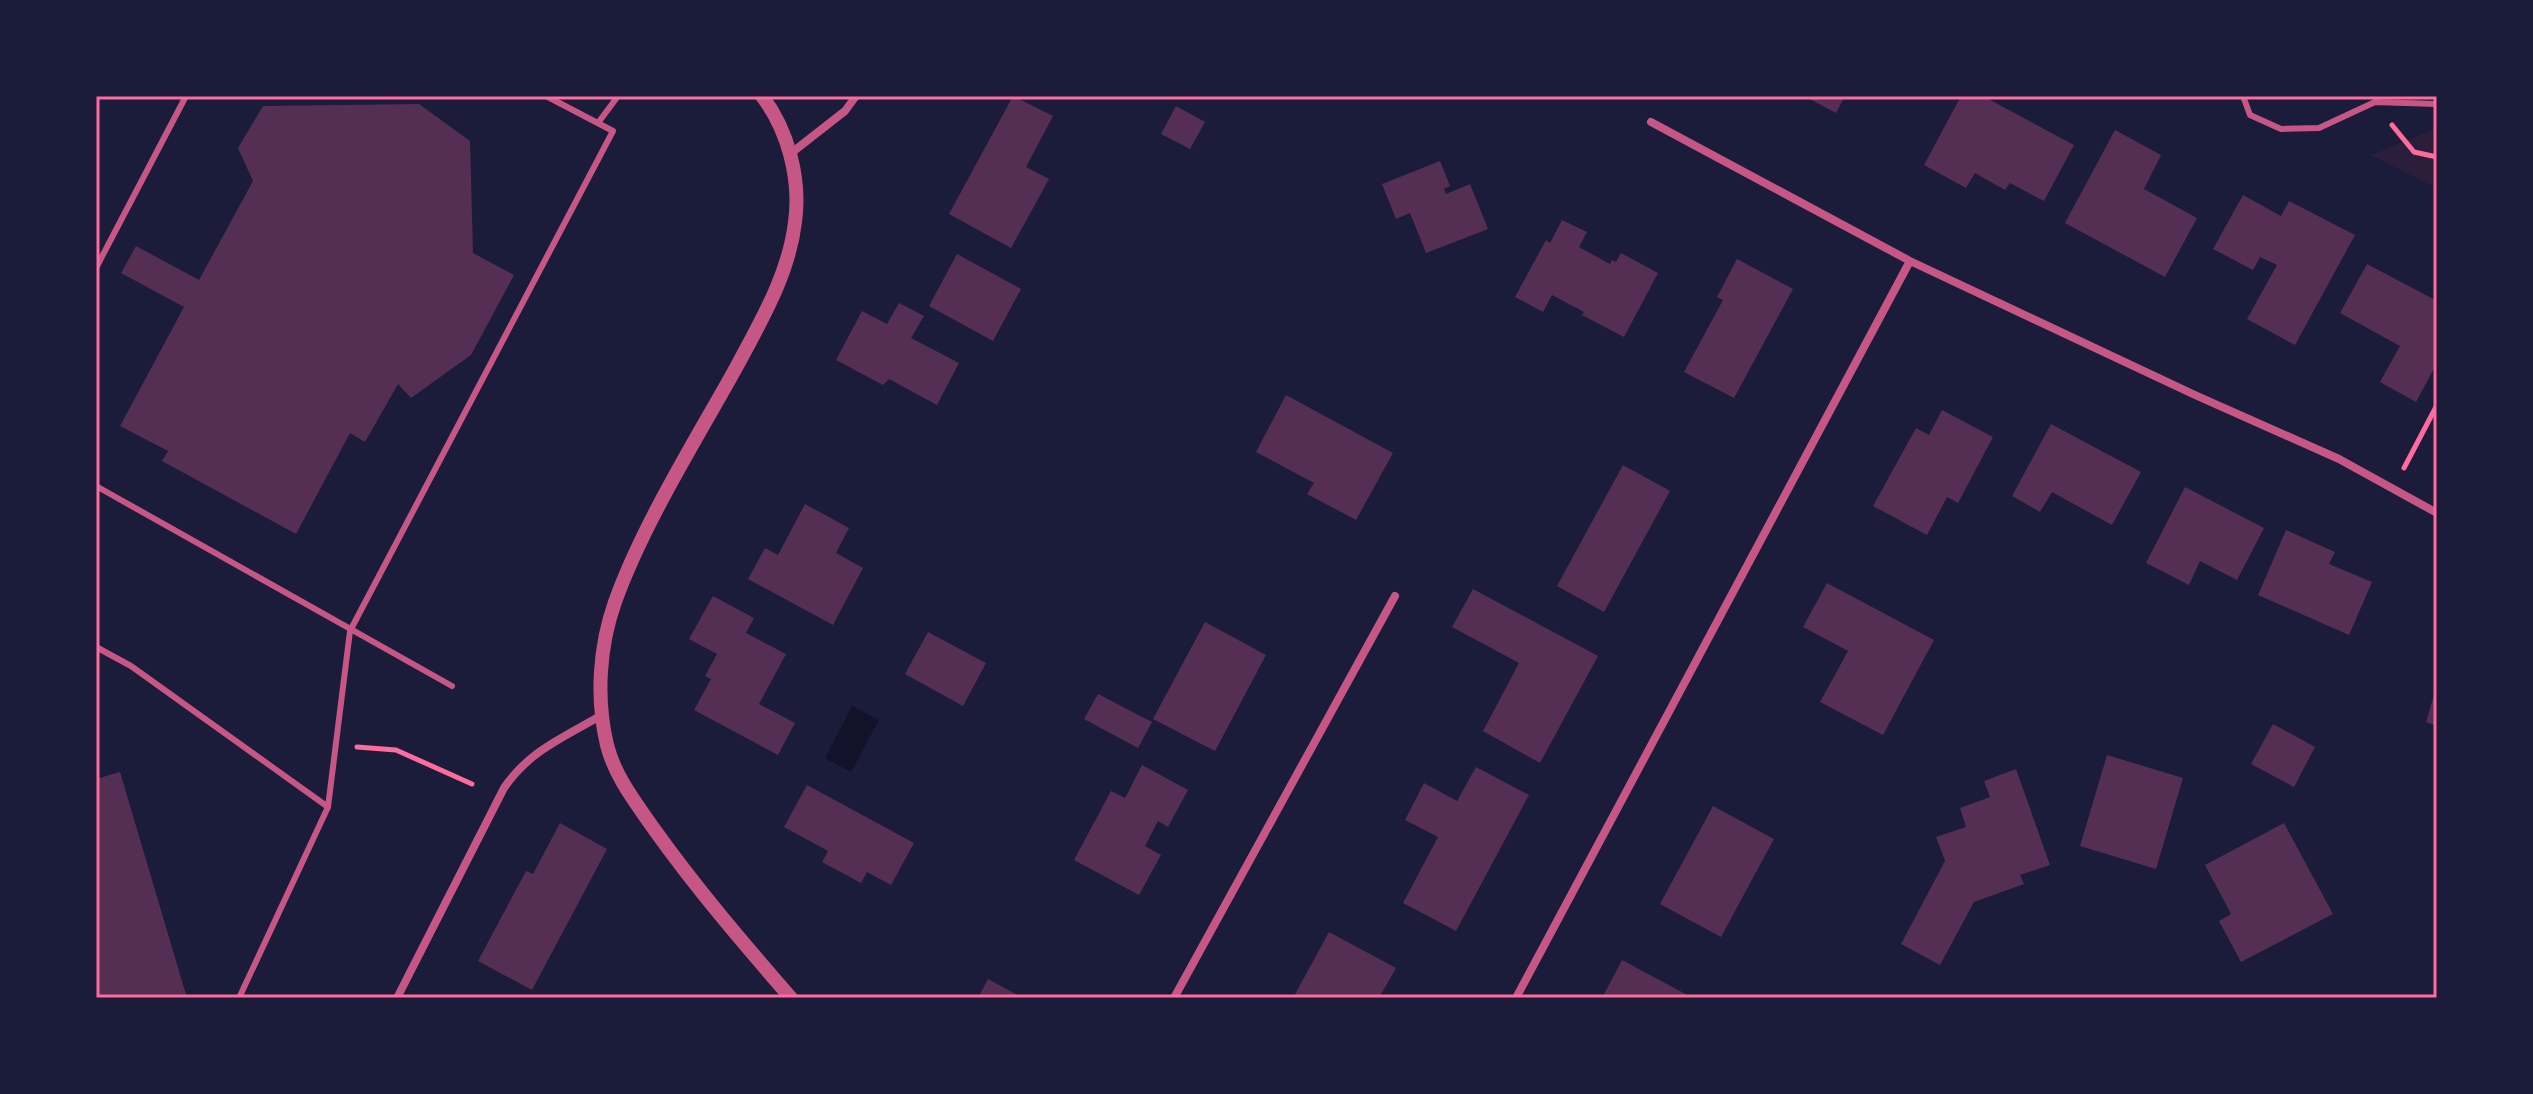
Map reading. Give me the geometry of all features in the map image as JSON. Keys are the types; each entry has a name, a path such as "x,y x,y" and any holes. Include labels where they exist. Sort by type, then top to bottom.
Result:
{"street":[{"path":"762,96 780,127 790,154 797,202 783,272 760,323 656,514 614,605 603,655 602,715 608,748 625,787 675,859 791,998"},
{"path":"790,154 845,111 856,96"},
{"path":"1651,122 1910,261 2339,459 2437,513"},
{"path":"1516,998 1910,261"},
{"path":"1174,998 1395,596"},
{"path":"397,998 515,771 544,748 602,715"}],"lane":[{"path":"96,268 186,96"},
{"path":"239,998 328,807 350,631 613,131 546,96"},
{"path":"598,123 618,96"},
{"path":"2243,96 2250,115 2281,129 2319,128 2376,99 2437,104"},
{"path":"96,486 452,686"},
{"path":"96,647 131,666 328,807"}],"path":[{"path":"2376,99 2414,152 2437,157"},
{"path":"2393,488 2437,405"},
{"path":"336,745 396,750 472,784"}],"shaded area":[{"path":"2437,128 2437,188 2371,155"},
{"path":"852,706 879,720 851,772 825,758"}],"building":[{"path":"1013,96 1053,116 1026,167 1049,179 1011,248 949,214"},
{"path":"1804,96 1845,96 1836,113"},
{"path":"1961,96 1983,96 2074,145 2044,201 2010,183 2005,190 1975,173 1966,188 1924,165"},
{"path":"419,104 470,141 473,253 514,275 471,355 411,398 398,384 365,442 350,433 296,534 162,461 168,451 120,426 184,307 121,273 136,246 199,280 253,181 238,148 263,106"},
{"path":"1176,106 1205,122 1190,149 1161,134"},
{"path":"2115,130 2161,155 2144,189 2197,218 2165,277 2065,223"},
{"path":"1440,161 1450,186 1444,189 1446,194 1470,184 1488,229 1426,253 1410,213 1396,219 1382,184"},
{"path":"2243,195 2281,216 2289,201 2355,235 2295,345 2247,319 2277,265 2260,257 2253,270 2213,249"},
{"path":"1562,220 1587,232 1579,247 1610,264 1612,260 1616,262 1621,253 1658,273 1624,337 1552,295 1543,312 1515,297 1546,240 1550,243"},
{"path":"957,254 1021,289 993,341 929,306"},
{"path":"1737,259 1793,289 1734,398 1684,372 1723,300 1717,297"},
{"path":"2367,264 2437,301 2437,363 2416,402 2380,382 2400,346 2340,313"},
{"path":"899,303 924,316 911,338 959,363 937,405 889,379 883,385 836,360 862,311 887,324"},
{"path":"1286,395 1393,453 1356,520 1307,494 1314,483 1256,452"},
{"path":"1942,410 1993,437 1958,503 1947,497 1927,535 1873,506 1916,428 1929,435"},
{"path":"2051,424 2141,472 2112,525 2052,492 2040,512 2012,496"},
{"path":"1623,465 1670,491 1604,612 1557,586"},
{"path":"2185,487 2264,528 2237,580 2200,561 2189,585 2146,563"},
{"path":"805,504 849,528 836,553 863,568 833,625 748,579 765,548 778,555"},
{"path":"2286,530 2335,552 2329,564 2372,582 2349,635 2258,595"},
{"path":"1827,583 1934,640 1883,735 1820,702 1848,651 1803,627"},
{"path":"1473,589 1598,656 1540,763 1483,731 1519,663 1452,627"},
{"path":"713,596 754,618 746,633 786,654 759,704 795,723 778,755 694,710 711,679 705,676 717,654 689,639"},
{"path":"1205,622 1266,655 1215,751 1153,719"},
{"path":"928,632 986,663 963,706 905,674"},
{"path":"2437,688 2437,726 2426,722"},
{"path":"1098,694 1152,722 1138,748 1084,719"},
{"path":"2273,724 2315,747 2294,787 2251,764"},
{"path":"2107,755 2183,778 2156,869 2080,846"},
{"path":"1142,765 1188,790 1168,827 1158,821 1145,846 1161,855 1139,895 1074,860 1111,791 1125,798"},
{"path":"1476,767 1529,795 1456,931 1403,903 1438,837 1405,820 1424,783 1457,801"},
{"path":"2016,769 2050,865 2020,875 2024,884 1974,902 1940,965 1901,944 1945,861 1936,837 1966,827 1960,808 1990,797 1984,781"},
{"path":"120,772 187,998 96,998 96,779"},
{"path":"807,785 914,843 891,885 867,872 861,883 822,862 828,851 784,827"},
{"path":"1713,806 1774,839 1721,937 1660,904"},
{"path":"560,823 607,849 532,990 478,961 526,871 533,874"},
{"path":"2284,823 2333,914 2241,962 2219,921 2231,914 2205,865"},
{"path":"1329,932 1396,968 1379,998 1293,998"},
{"path":"1622,960 1693,998 1602,998"},
{"path":"988,979 1023,998 978,998"}]}
